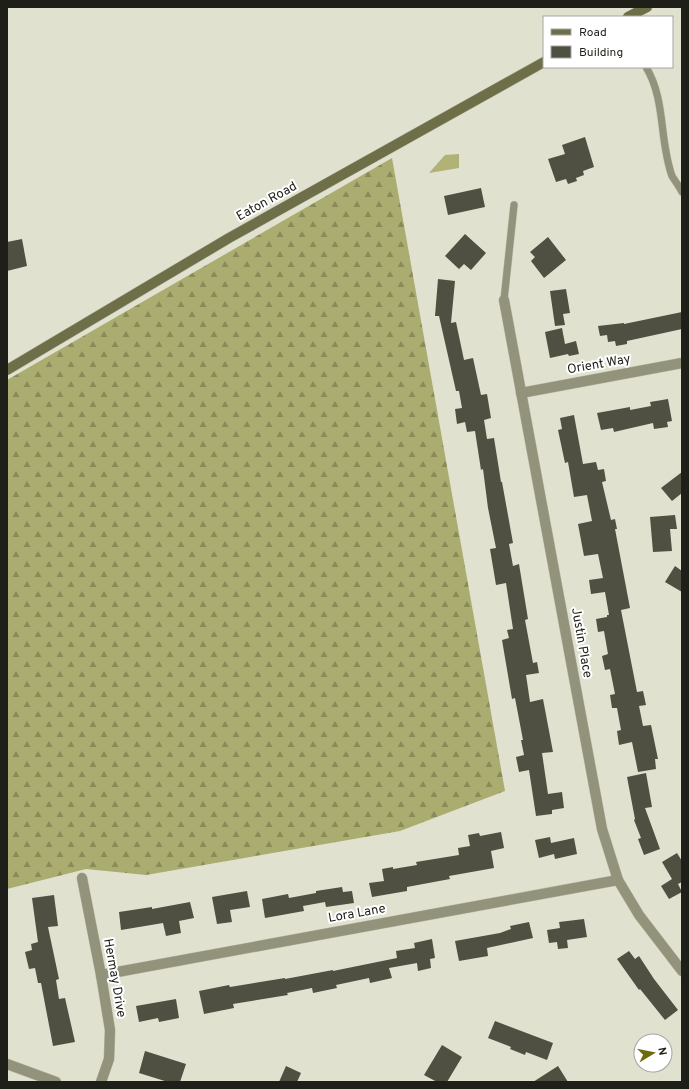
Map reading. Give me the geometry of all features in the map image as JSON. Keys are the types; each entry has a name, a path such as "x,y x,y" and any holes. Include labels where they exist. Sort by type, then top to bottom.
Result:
{"street":[{"path":"630,16 647,7"},
{"name":"Eaton Road","path":"7,370 229,238 543,63"},
{"name":"Justin Place","path":"504,300 602,829 618,880 638,915 682,971"},
{"name":"Orient Way","path":"521,392 682,363"},
{"name":"Hermay Drive","path":"82,878 110,1030 109,1059 101,1082"},
{"name":"Lora Lane","path":"101,975 618,880"},
{"path":"7,1064 56,1082"}],"lane":[{"path":"647,68 651,76 661,112 665,149 673,176 682,192"},
{"path":"504,300 514,205"}],"green space":[{"path":"392,158 505,791 400,831 146,875 86,869 7,889 7,380"}],"shaded area":[{"path":"459,154 459,168 429,173 445,155"}],"building":[{"path":"585,137 594,167 583,171 584,175 576,178 577,181 568,184 566,179 556,182 548,159 565,154 562,145"},
{"path":"481,188 485,207 448,215 444,196"},
{"path":"465,234 486,253 471,270 464,264 459,269 445,256"},
{"path":"548,237 566,260 544,278 531,261 535,257 530,252"},
{"path":"22,239 27,266 7,271 7,242"},
{"path":"438,279 455,281 451,323 456,322 464,360 473,358 481,395 487,394 491,418 484,420 487,439 494,438 513,543 509,544 513,566 519,564 528,619 525,620 533,663 537,662 539,673 526,675 530,702 543,699 553,752 542,753 548,794 562,792 564,808 552,810 552,814 536,816 529,770 519,772 516,757 524,755 521,740 523,740 515,698 512,699 502,640 509,638 507,630 513,629 506,583 496,585 490,549 496,548 475,431 467,432 465,422 457,424 455,409 462,408 459,391 456,391 439,316 435,316"},
{"path":"566,289 570,313 563,314 565,325 555,326 550,291"},
{"path":"682,312 682,329 627,341 627,344 616,346 615,341 608,342 607,335 600,336 598,326 624,324"},
{"path":"562,328 565,344 576,341 579,354 569,356 568,354 550,358 545,332"},
{"path":"668,399 672,421 667,422 668,427 654,429 653,423 614,432 613,428 601,430 597,413 630,407 630,410 651,406 650,402"},
{"path":"574,415 583,464 596,462 598,470 604,469 606,481 602,482 611,520 615,519 617,529 615,529 630,608 621,610 637,692 643,691 646,705 639,706 643,726 651,725 658,759 655,759 656,769 638,772 632,742 619,745 617,731 621,730 617,708 612,708 610,695 615,694 610,669 605,670 602,656 608,654 604,631 598,632 596,619 607,617 607,615 609,615 605,592 591,594 589,580 603,578 598,554 584,556 578,524 592,521 587,495 574,497 568,462 565,463 558,430 562,429 560,418"},
{"path":"682,472 682,493 672,501 661,488"},
{"path":"675,515 677,529 670,529 672,551 653,552 650,517"},
{"path":"675,566 682,571 682,592 665,582"},
{"path":"646,773 652,807 645,808 660,849 644,855 638,839 641,838 634,820 627,777"},
{"path":"501,832 504,848 491,851 494,868 449,876 450,879 407,887 407,891 372,897 369,883 384,881 382,869 393,867 393,869 417,865 416,862 459,855 458,848 470,846 468,835 479,833 480,836"},
{"path":"550,837 551,843 574,838 577,854 555,859 554,854 539,858 535,840"},
{"path":"677,853 682,861 682,882 678,884 682,892 669,899 661,886 672,879 662,862"},
{"path":"342,887 343,892 352,891 354,903 326,907 325,902 303,906 304,911 265,918 262,899 288,894 289,898 316,893 316,891"},
{"path":"247,891 250,907 230,910 232,922 217,924 212,897"},
{"path":"54,895 58,926 48,927 59,979 56,980 59,999 65,998 75,1042 53,1046 41,983 38,983 35,968 29,969 25,952 32,950 31,944 38,942 32,898"},
{"path":"190,902 194,918 179,921 181,933 166,936 163,923 121,930 119,912 152,907 152,909"},
{"path":"584,919 587,937 567,940 568,948 558,949 557,942 549,943 547,930 560,928 559,922"},
{"path":"529,922 533,938 487,948 488,956 459,961 455,941 500,933 511,929 510,926"},
{"path":"432,939 435,958 430,959 431,968 418,971 417,963 389,968 392,978 370,983 369,978 336,985 337,988 313,993 312,988 287,993 288,995 233,1004 234,1008 204,1014 199,991 229,985 230,987 333,971 397,958 396,951 415,948 414,943"},
{"path":"629,951 635,959 639,956 654,979 678,1010 665,1020 640,989 639,990 617,959"},
{"path":"176,999 179,1018 159,1022 158,1018 139,1022 136,1006"},
{"path":"495,1021 553,1043 547,1060 526,1052 525,1055 510,1049 511,1047 488,1038"},
{"path":"442,1045 462,1057 447,1082 437,1082 424,1075"},
{"path":"145,1051 186,1064 180,1082 168,1082 139,1073"},
{"path":"286,1066 301,1073 297,1082 279,1082"},
{"path":"558,1066 568,1082 533,1082"}]}
